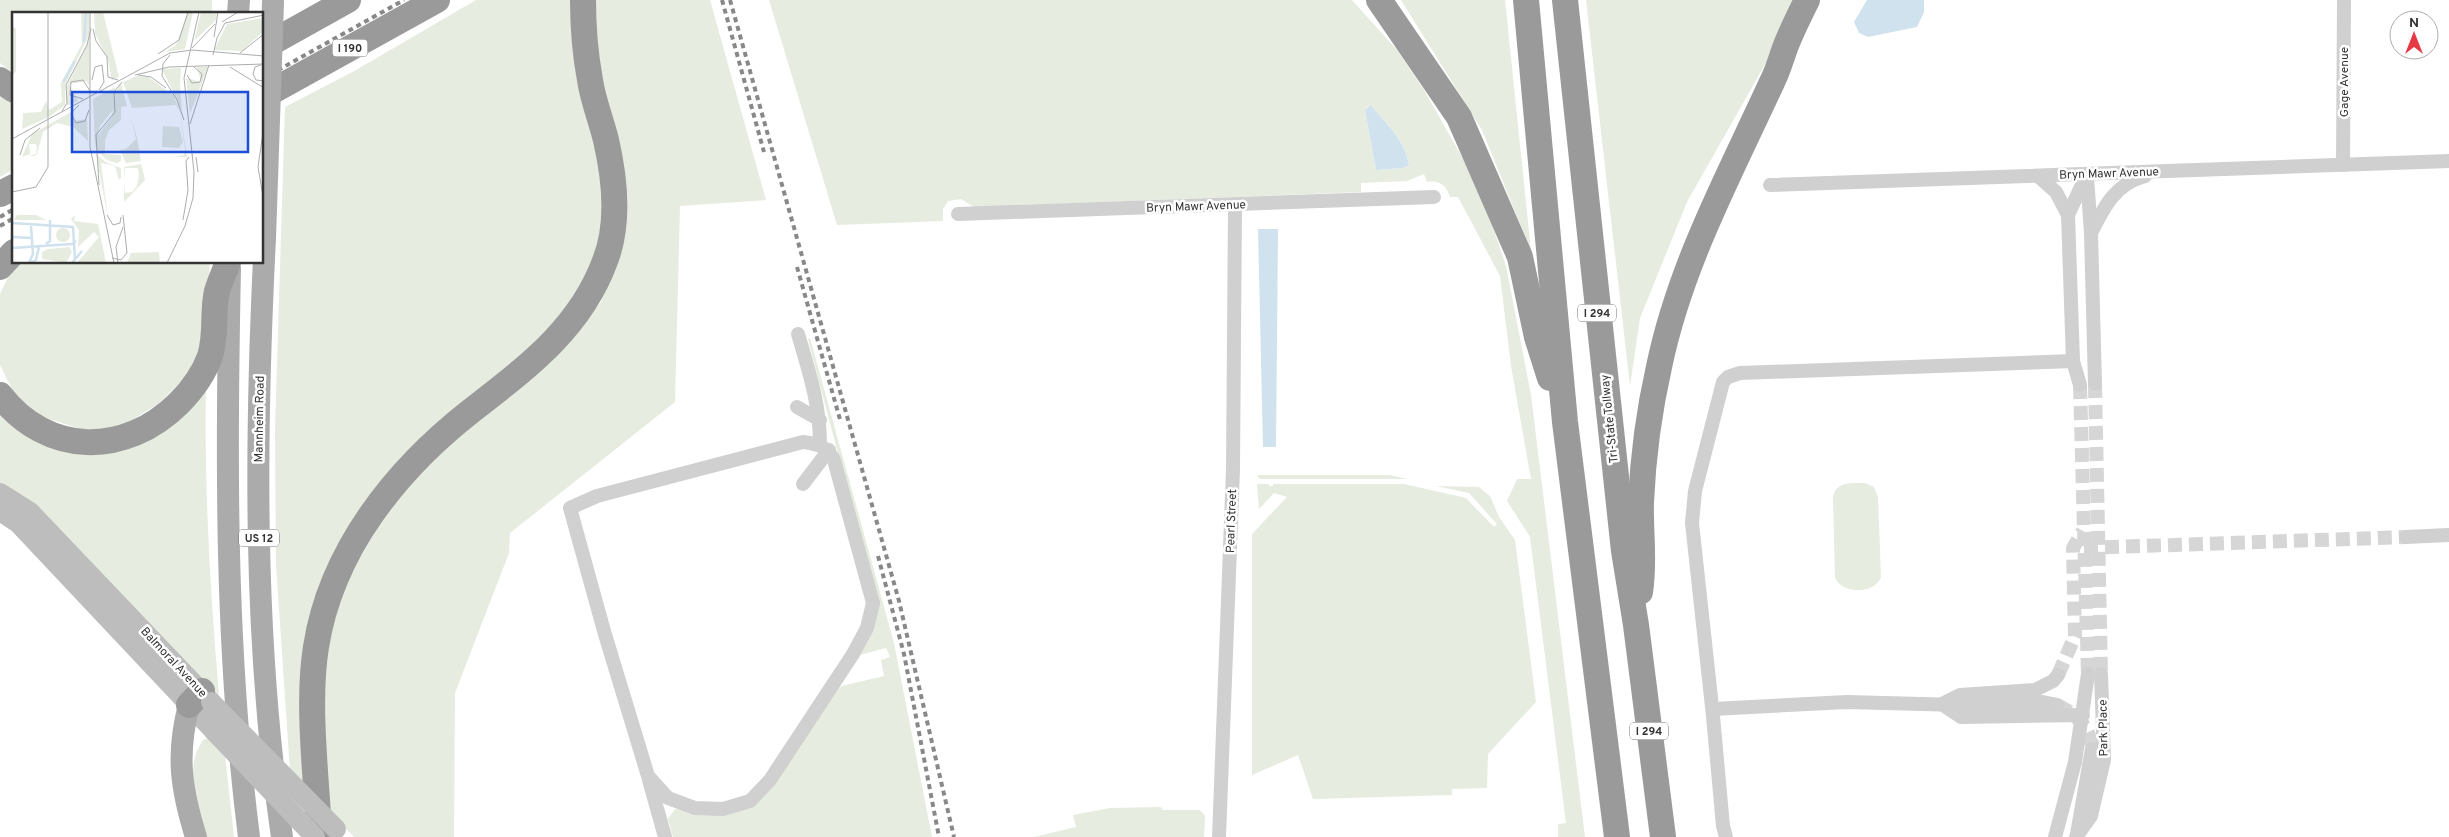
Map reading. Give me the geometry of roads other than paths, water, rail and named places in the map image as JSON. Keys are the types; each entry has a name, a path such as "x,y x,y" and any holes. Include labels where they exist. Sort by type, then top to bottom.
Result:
{"highway":[{"path":"264,47 348,0"},
{"name":"I 190","path":"264,96 438,0"},
{"path":"333,834 313,696 316,648 324,610 336,578 366,522 408,466 439,436 528,366 562,332 579,314 606,261 613,235 615,215 613,184 606,142 590,82 583,36 583,0"},
{"path":"1362,0 1414,49"},
{"path":"1380,0 1459,117 1520,257 1537,337 1565,422"},
{"path":"1526,0 1565,422 1617,837"},
{"name":"Tri-State Tollway","path":"1565,0 1624,551 1636,625 1663,837"},
{"path":"1636,625 1644,567 1641,502 1646,441 1659,367 1675,306 1695,249 1725,179 1774,78 1806,0"},
{"path":"1774,78 1793,52 1822,0"},
{"path":"0,80 12,89"},
{"path":"0,194 12,188"},
{"path":"0,244 12,238"},
{"path":"0,267 12,254"},
{"path":"0,395 29,425 50,435 72,441 99,443 139,433 173,410 187,395 200,376 210,356 214,337 217,292 228,264"}],"main road":[{"name":"Mannheim Road","path":"264,258 273,1"},
{"name":"US 12","path":"229,264 227,540 239,757 249,837"},
{"name":"Mannheim Road","path":"264,264 259,358 258,513 268,712 282,837"},
{"path":"196,837 180,769 184,726 201,700"}],"street":[{"name":"Gage Avenue","path":"2343,165 2344,0"},
{"name":"Bryn Mawr Avenue","path":"1770,185 2449,161"},
{"path":"2091,233 2106,204 2115,193 2136,178 2162,171"},
{"path":"2068,215 2087,174"},
{"path":"2087,174 2095,324 2095,384"},
{"path":"2038,176 2056,192 2068,215 2074,361 2080,385"},
{"name":"Bryn Mawr Avenue","path":"958,214 1434,197"},
{"name":"Pearl Street","path":"1219,837 1233,469 1236,205"},
{"path":"2074,361 2095,324"},
{"path":"648,776 668,798 695,808 723,809 750,801 770,780 858,645 867,628 872,603 836,468 824,447 815,393 798,334"},
{"path":"1726,837 1723,826 1713,712 1692,537 1695,491 1722,382 1734,374 1775,371 2074,361"},
{"path":"797,407 820,420"},
{"path":"665,837 570,508 597,496 803,442 824,447"},
{"path":"803,484 824,447"},
{"name":"Balmoral Avenue","path":"0,492 30,512 201,700 214,731 315,837"},
{"name":"Balmoral Avenue","path":"0,511 18,523 201,700 333,834"},
{"path":"2406,537 2449,535"},
{"path":"1941,704 1960,695 2035,690 2053,681 2058,674"},
{"name":"Park Place","path":"2055,837 2075,762 2083,715 2095,674 2104,760 2091,816 2077,836"},
{"path":"1713,712 1782,709 1847,702 1941,704 2041,702 2057,704"},
{"path":"1941,704 1961,717 2083,715"},
{"path":"2077,836 2092,749"}],"water":[{"path":"1867,0 1924,0 1924,12 1917,27 1868,37 1859,33 1854,22"},
{"path":"1370,105 1399,140 1404,148 1409,165 1403,168 1376,170 1365,110"},
{"path":"1258,229 1278,229 1276,447 1263,447"}],"tunnel":[{"path":"2095,384 2101,674"},
{"path":"2080,385 2088,674"},
{"path":"2058,675 2075,636 2073,548 2083,531"},
{"path":"2084,548 2406,537"},
{"path":"2057,705 2071,713 2081,722 2091,741 2092,749"}],"railway":[{"path":"264,78 404,0"},
{"path":"722,0 764,152"},
{"path":"730,0 899,601 954,837"},
{"path":"0,217 12,210"},
{"path":"0,226 12,219"},
{"path":"797,267 841,423"},
{"path":"878,556 904,654 939,837"}]}
